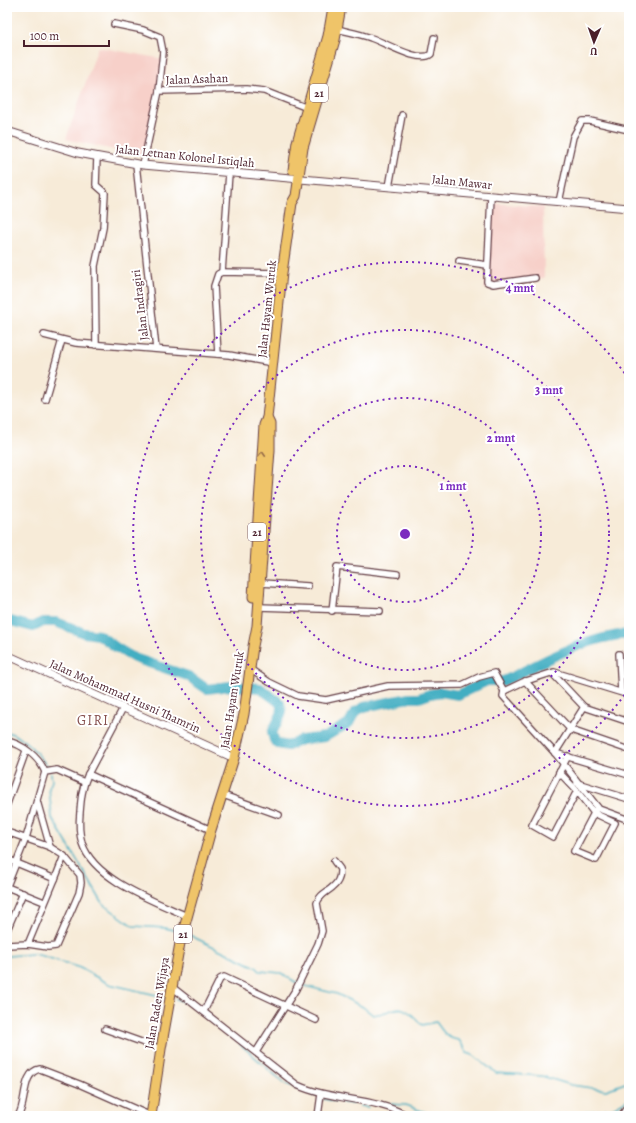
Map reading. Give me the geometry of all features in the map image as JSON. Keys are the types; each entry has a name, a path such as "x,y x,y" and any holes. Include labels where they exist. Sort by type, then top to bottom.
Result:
{"highway":[{"name":"21","path":"295,178 328,36 333,7"},
{"name":"21","path":"295,178 294,164 297,142 311,109 337,29 341,7"},
{"name":"Jalan Hayam Wuruk","path":"253,646 250,638 263,436 264,425 267,418 282,273 292,203 296,196 295,178"},
{"name":"Jalan Hayam Wuruk","path":"234,758 247,700 253,646 256,638 270,450 270,424 267,418"},
{"name":"Jalan Raden Wijaya","path":"151,1116 172,987 187,916 211,830 234,758"}],"street":[{"path":"114,24 154,33 160,38 163,52 159,91"},
{"path":"337,29 371,38 396,50 423,57 431,54 434,38"},
{"name":"Jalan Asahan","path":"140,165 159,91 246,89 264,91 311,109"},
{"path":"389,187 402,115"},
{"path":"559,202 573,137 582,121 590,120 629,130"},
{"name":"Jalan Letnan Kolonel Istiqlah","path":"7,131 61,148 97,157 140,165 295,178"},
{"path":"96,345 95,266 103,228 104,194 104,191 96,185 97,157"},
{"name":"Jalan Indragiri","path":"140,165 156,349 230,355 273,363"},
{"path":"218,354 215,281 220,273 229,173"},
{"name":"Jalan Mawar","path":"295,178 629,208"},
{"path":"491,196 487,280 490,284 535,278"},
{"path":"459,261 488,266"},
{"path":"220,273 282,273"},
{"path":"44,335 62,340 96,345 156,349"},
{"path":"45,399 62,340"},
{"path":"332,611 337,567 397,574"},
{"path":"261,583 308,586"},
{"path":"258,607 332,611 380,611"},
{"path":"619,654 621,692"},
{"name":"Jalan Mohammad Husni Thamrin","path":"7,655 234,758"},
{"path":"250,672 298,696 326,700 388,686 462,685 479,677 494,673 502,688 503,696 555,753 596,810 629,820"},
{"path":"502,688 552,673 629,695"},
{"path":"552,673 584,707 629,722"},
{"path":"525,681 571,730 629,750"},
{"path":"555,753 571,730 584,707"},
{"path":"123,708 84,782 82,791 80,837 86,852 114,881 187,916"},
{"path":"7,741 16,744 36,757 50,771 84,782"},
{"path":"7,804 26,751"},
{"path":"555,753 629,774"},
{"path":"568,756 532,825 553,837 577,791"},
{"path":"44,902 7,886 26,838 37,801 50,771"},
{"path":"559,772 596,810 615,823 596,860 574,850 596,810"},
{"path":"88,774 211,830"},
{"path":"577,783 629,798"},
{"path":"223,795 278,815"},
{"path":"37,801 50,847"},
{"path":"7,832 50,847 64,856 80,875 82,883 56,946 48,947 28,944 7,945"},
{"path":"28,944 64,856"},
{"path":"7,859 55,879"},
{"path":"256,1052 296,989 321,935 317,901 334,887 339,878 339,866 334,861"},
{"path":"7,930 22,893"},
{"path":"204,1011 220,980 224,977 316,1020"},
{"path":"172,987 298,1085 322,1094 390,1109 408,1116"},
{"path":"104,1029 161,1049"},
{"path":"18,1116 23,1106 28,1079 34,1071 40,1069 79,1084 151,1116"},
{"path":"318,1116 322,1094"},
{"path":"621,1116 629,1105"}],"shaded area":[{"path":"98,47 168,60 145,157 66,139"},
{"path":"490,203 543,207 544,278 484,289"}],"waterway":[{"path":"7,620 33,627 43,622 56,622 84,633 99,635 134,658 188,676 207,689 230,686 260,688 280,703 282,712 272,733 274,740 278,744 288,746 301,740 325,737 349,723 355,712 364,707 409,698 419,698 441,692 458,695 487,681 503,681 582,644 598,639 629,634"},
{"path":"7,732 14,734 26,742 50,769"},
{"path":"51,773 52,781 49,788 52,818 103,904 133,926 165,928 178,931"},
{"path":"187,934 256,967 260,971 281,973 297,983"},
{"path":"7,956 33,954 43,956 80,968 109,984 165,997"},
{"path":"301,985 337,994 363,1007 373,1015 399,1008 408,1011 422,1025 436,1022 448,1036 459,1040 467,1053 473,1055 496,1073 542,1076 571,1085 606,1090 629,1083"},
{"path":"176,999 187,1002"},
{"path":"212,1021 218,1027"},
{"path":"240,1044 284,1083 317,1096"},
{"path":"324,1099 335,1101"},
{"path":"564,1116 613,1108 629,1099"},
{"path":"341,1102 353,1104"},
{"path":"387,1104 405,1105 436,1116"},
{"path":"360,1106 368,1107"}],"district":[{"name":"GIRI","path":"93,720"}]}
